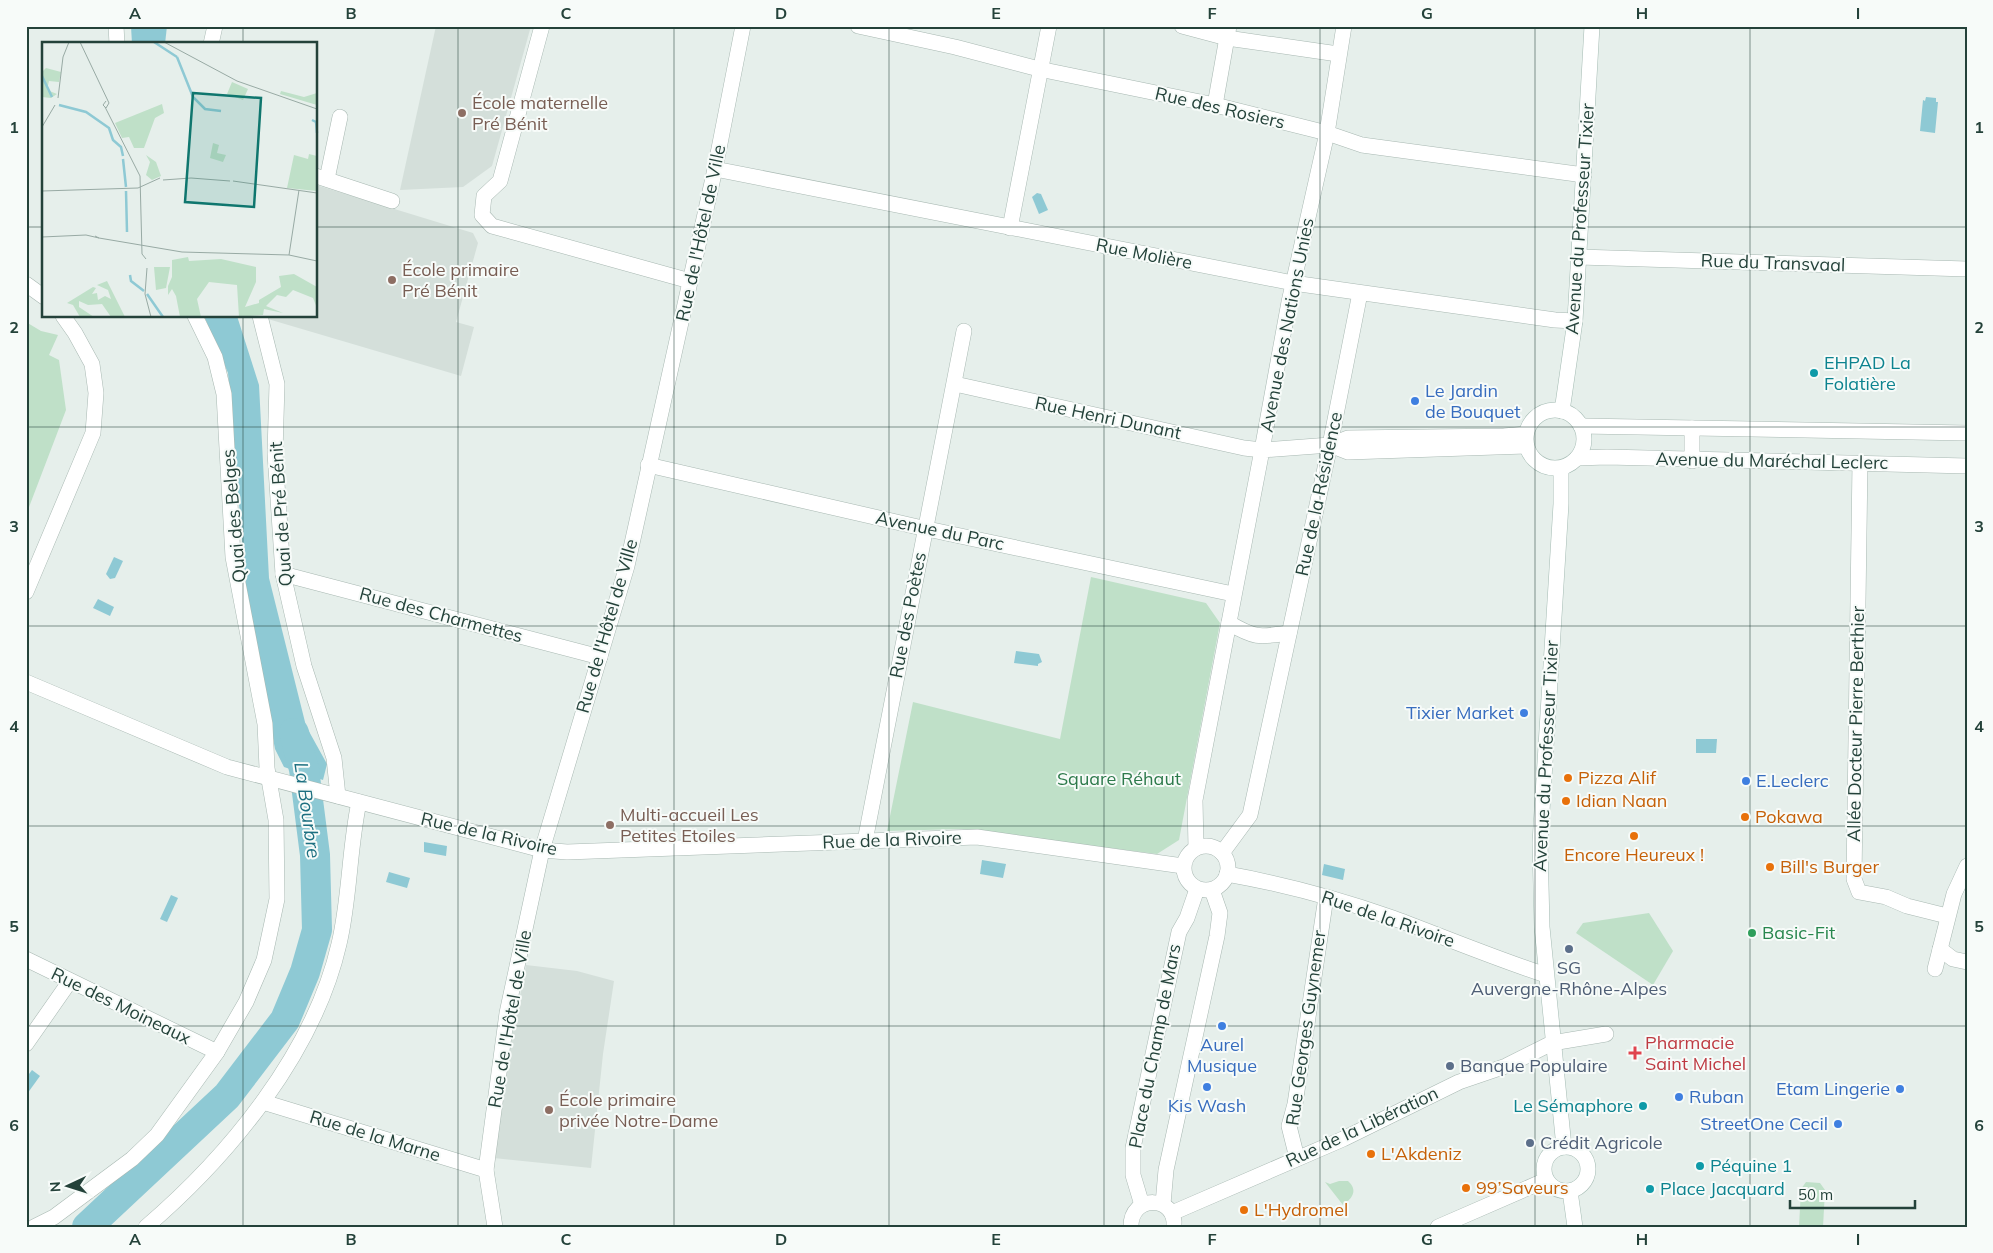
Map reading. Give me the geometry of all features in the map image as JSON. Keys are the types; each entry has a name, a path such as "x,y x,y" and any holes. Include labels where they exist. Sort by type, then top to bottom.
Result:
{"street":[{"path":"116,26 116,42"},
{"path":"211,42 215,26"},
{"path":"542,26 500,181 484,196 482,215 492,226 690,282"},
{"name":"Rue de l'Hôtel de Ville","path":"495,1227 486,1170 508,1013 542,850 627,566 715,169 743,26"},
{"name":"Rue des Rosiers","path":"858,26 954,47 1039,69 1215,105 1362,145 1584,175"},
{"path":"1010,228 1039,69 1049,26"},
{"path":"1182,26 1228,32 1338,54"},
{"name":"Avenue des Nations Unies","path":"1196,848 1195,800 1294,283 1327,134 1338,54 1344,26"},
{"name":"Avenue du Professeur Tixier","path":"1562,411 1575,321 1592,26"},
{"path":"1215,105 1228,32"},
{"path":"340,117 322,178 392,201"},
{"name":"Rue Molière","path":"715,169 1294,283 1575,321"},
{"name":"Rue du Transvaal","path":"1579,257 1967,269"},
{"path":"26,284 42,296"},
{"name":"Rue de la Résidence","path":"1222,853 1250,815 1330,445 1360,293"},
{"path":"26,592 93,433 96,393 92,364 64,318"},
{"name":"Quai des Belges","path":"34,1227 54,1217 132,1159 158,1135 217,1052 246,1002 264,960 277,899 275,780 268,768 265,724 233,557 224,394 216,357 196,318"},
{"name":"Quai de Pré Bénit","path":"260,318 277,384 274,453 283,574 304,666 334,758 334,795"},
{"name":"Rue des Poètes","path":"865,841 964,331"},
{"name":"Rue Henri Dunant","path":"955,384 1235,446 1262,450"},
{"path":"1553,410 1562,411 1571,414 1581,426 1584,443 1577,458 1561,468 1543,466 1535,462 1526,440 1529,424 1535,417 1553,410"},
{"name":"Avenue du Maréchal Leclerc","path":"1581,426 1967,433"},
{"path":"1692,428 1692,461"},
{"path":"1262,450 1330,445 1348,452 1526,440"},
{"name":"Avenue du Maréchal Leclerc","path":"1577,458 1607,457 1692,461 1967,466"},
{"name":"Allée Docteur Pierre Berthier","path":"1860,463 1854,879 1859,892 1947,916"},
{"name":"Avenue du Parc","path":"648,465 925,528 1233,594"},
{"name":"Avenue du Professeur Tixier","path":"1561,468 1561,504 1540,843 1540,893 1552,1043 1564,1146"},
{"name":"Rue des Charmettes","path":"283,574 600,657"},
{"path":"1230,623 1247,634 1290,634"},
{"name":"Rue de la Rivoire","path":"26,682 227,767 542,850 567,852 977,837 1184,866"},
{"path":"146,1227 212,1165 263,1102 284,1072 324,994 339,944 359,802"},
{"path":"1210,846 1222,853 1226,859 1227,874 1219,886 1204,889 1192,886 1185,877 1184,866 1186,858 1196,848 1210,846"},
{"path":"1935,969 1947,916 1954,894 1967,866"},
{"name":"Rue de la Rivoire","path":"1227,874 1326,897 1392,918 1506,962 1546,975"},
{"name":"Place du Champ de Mars","path":"1142,1205 1133,1175 1133,1148 1179,932 1204,889 1220,913 1217,936 1166,1170 1170,1215"},
{"name":"Rue Georges Guynemer","path":"1297,1158 1289,1126 1296,1104 1326,897"},
{"path":"1940,949 1953,959 1967,962"},
{"name":"Rue des Moineaux","path":"26,959 217,1052"},
{"path":"26,1044 70,981"},
{"name":"Rue de la Libération","path":"1170,1215 1343,1139 1459,1082 1506,1066 1552,1043 1606,1034"},
{"name":"Rue de la Marne","path":"263,1102 486,1170"},
{"path":"1564,1146 1579,1151 1584,1156 1588,1170 1583,1184 1570,1192 1556,1190 1546,1180 1543,1173 1546,1158 1557,1148 1564,1146"},
{"path":"1438,1227 1546,1180"},
{"path":"1570,1192 1575,1227"},
{"path":"1131,1227 1132,1216 1142,1205 1148,1202 1170,1215"}],"shaded area":[{"name":"École maternelle Pré Bénit","path":"436,26 531,26 492,166 463,187 400,190"},
{"name":"École primaire Pré Bénit","path":"318,186 473,233 478,243 456,322 474,327 461,376 268,319 318,318"},
{"name":"École primaire privée Notre-Dame","path":"526,965 577,971 614,981 603,1054 591,1168 494,1158 509,1053"}],"green space":[{"path":"26,322 41,331 58,335 49,355 59,360 66,410 26,515"},
{"name":"Square Réhaut","path":"1091,577 1206,603 1220,623 1179,840 1157,854 962,829 887,831 913,702 1060,739"},
{"path":"1649,913 1673,951 1653,985 1576,933 1583,923"},
{"path":"1348,1181 1353,1188 1352,1197 1343,1205 1325,1182 1330,1184"},
{"path":"1806,1182 1820,1183 1825,1190 1823,1227 1799,1227 1801,1189"}],"water":[{"path":"131,26 167,26 165,42 132,42"},
{"path":"1926,97 1936,98 1936,102 1938,102 1935,133 1920,131 1923,100 1925,101"},
{"path":"1037,193 1041,194 1048,210 1039,214 1032,197"},
{"name":"La Bourbre","path":"205,318 238,318 259,385 269,578 306,726 327,764 323,780 284,767 275,749 247,599 228,373"},
{"path":"114,557 123,561 115,578 110,579 106,574"},
{"path":"98,599 114,607 110,616 93,608"},
{"path":"1016,651 1039,654 1042,662 1038,666 1014,663"},
{"path":"1696,739 1717,739 1716,753 1696,753"},
{"path":"424,842 447,846 446,856 424,852"},
{"path":"982,860 1006,864 1003,878 980,874"},
{"path":"1324,864 1345,869 1343,880 1322,875"},
{"path":"389,872 410,878 407,888 386,882"},
{"path":"171,895 178,898 167,922 160,919"},
{"path":"32,1070 40,1076 27,1094 26,1078"}],"waterway":[{"name":"La Bourbre","path":"87,1227 227,1096 285,1020 305,972 317,930 315,855 304,769 294,733"}],"place":[{"name":"École maternelle Pré Bénit","path":"462,113"},
{"name":"École primaire Pré Bénit","path":"392,280"},
{"name":"EHPAD La Folatière","path":"1814,373"},
{"name":"Le Jardin de Bouquet","path":"1415,401"},
{"name":"Tixier Market","path":"1524,713"},
{"name":"Pizza Alif","path":"1568,778"},
{"name":"E.Leclerc","path":"1746,781"},
{"name":"Idian Naan","path":"1566,801"},
{"name":"Pokawa","path":"1745,817"},
{"name":"Multi-accueil Les Petites Etoiles","path":"610,825"},
{"name":"Encore Heureux !","path":"1634,836"},
{"name":"Bill's Burger","path":"1770,867"},
{"name":"Basic-Fit","path":"1752,933"},
{"name":"SG Auvergne-Rhône-Alpes","path":"1569,949"},
{"name":"Aurel Musique","path":"1222,1026"},
{"name":"Pharmacie Saint Michel","path":"1635,1053"},
{"name":"Banque Populaire","path":"1450,1066"},
{"name":"Kis Wash","path":"1207,1087"},
{"name":"Etam Lingerie","path":"1900,1089"},
{"name":"Ruban","path":"1679,1097"},
{"name":"Le Sémaphore","path":"1643,1106"},
{"name":"École primaire privée Notre-Dame","path":"549,1110"},
{"name":"StreetOne Cecil","path":"1838,1124"},
{"name":"Crédit Agricole","path":"1530,1143"},
{"name":"L'Akdeniz","path":"1371,1154"},
{"name":"Péquine 1","path":"1700,1166"},
{"name":"99’Saveurs","path":"1466,1188"},
{"name":"Place Jacquard","path":"1650,1189"},
{"name":"L'Hydromel","path":"1244,1210"}]}
